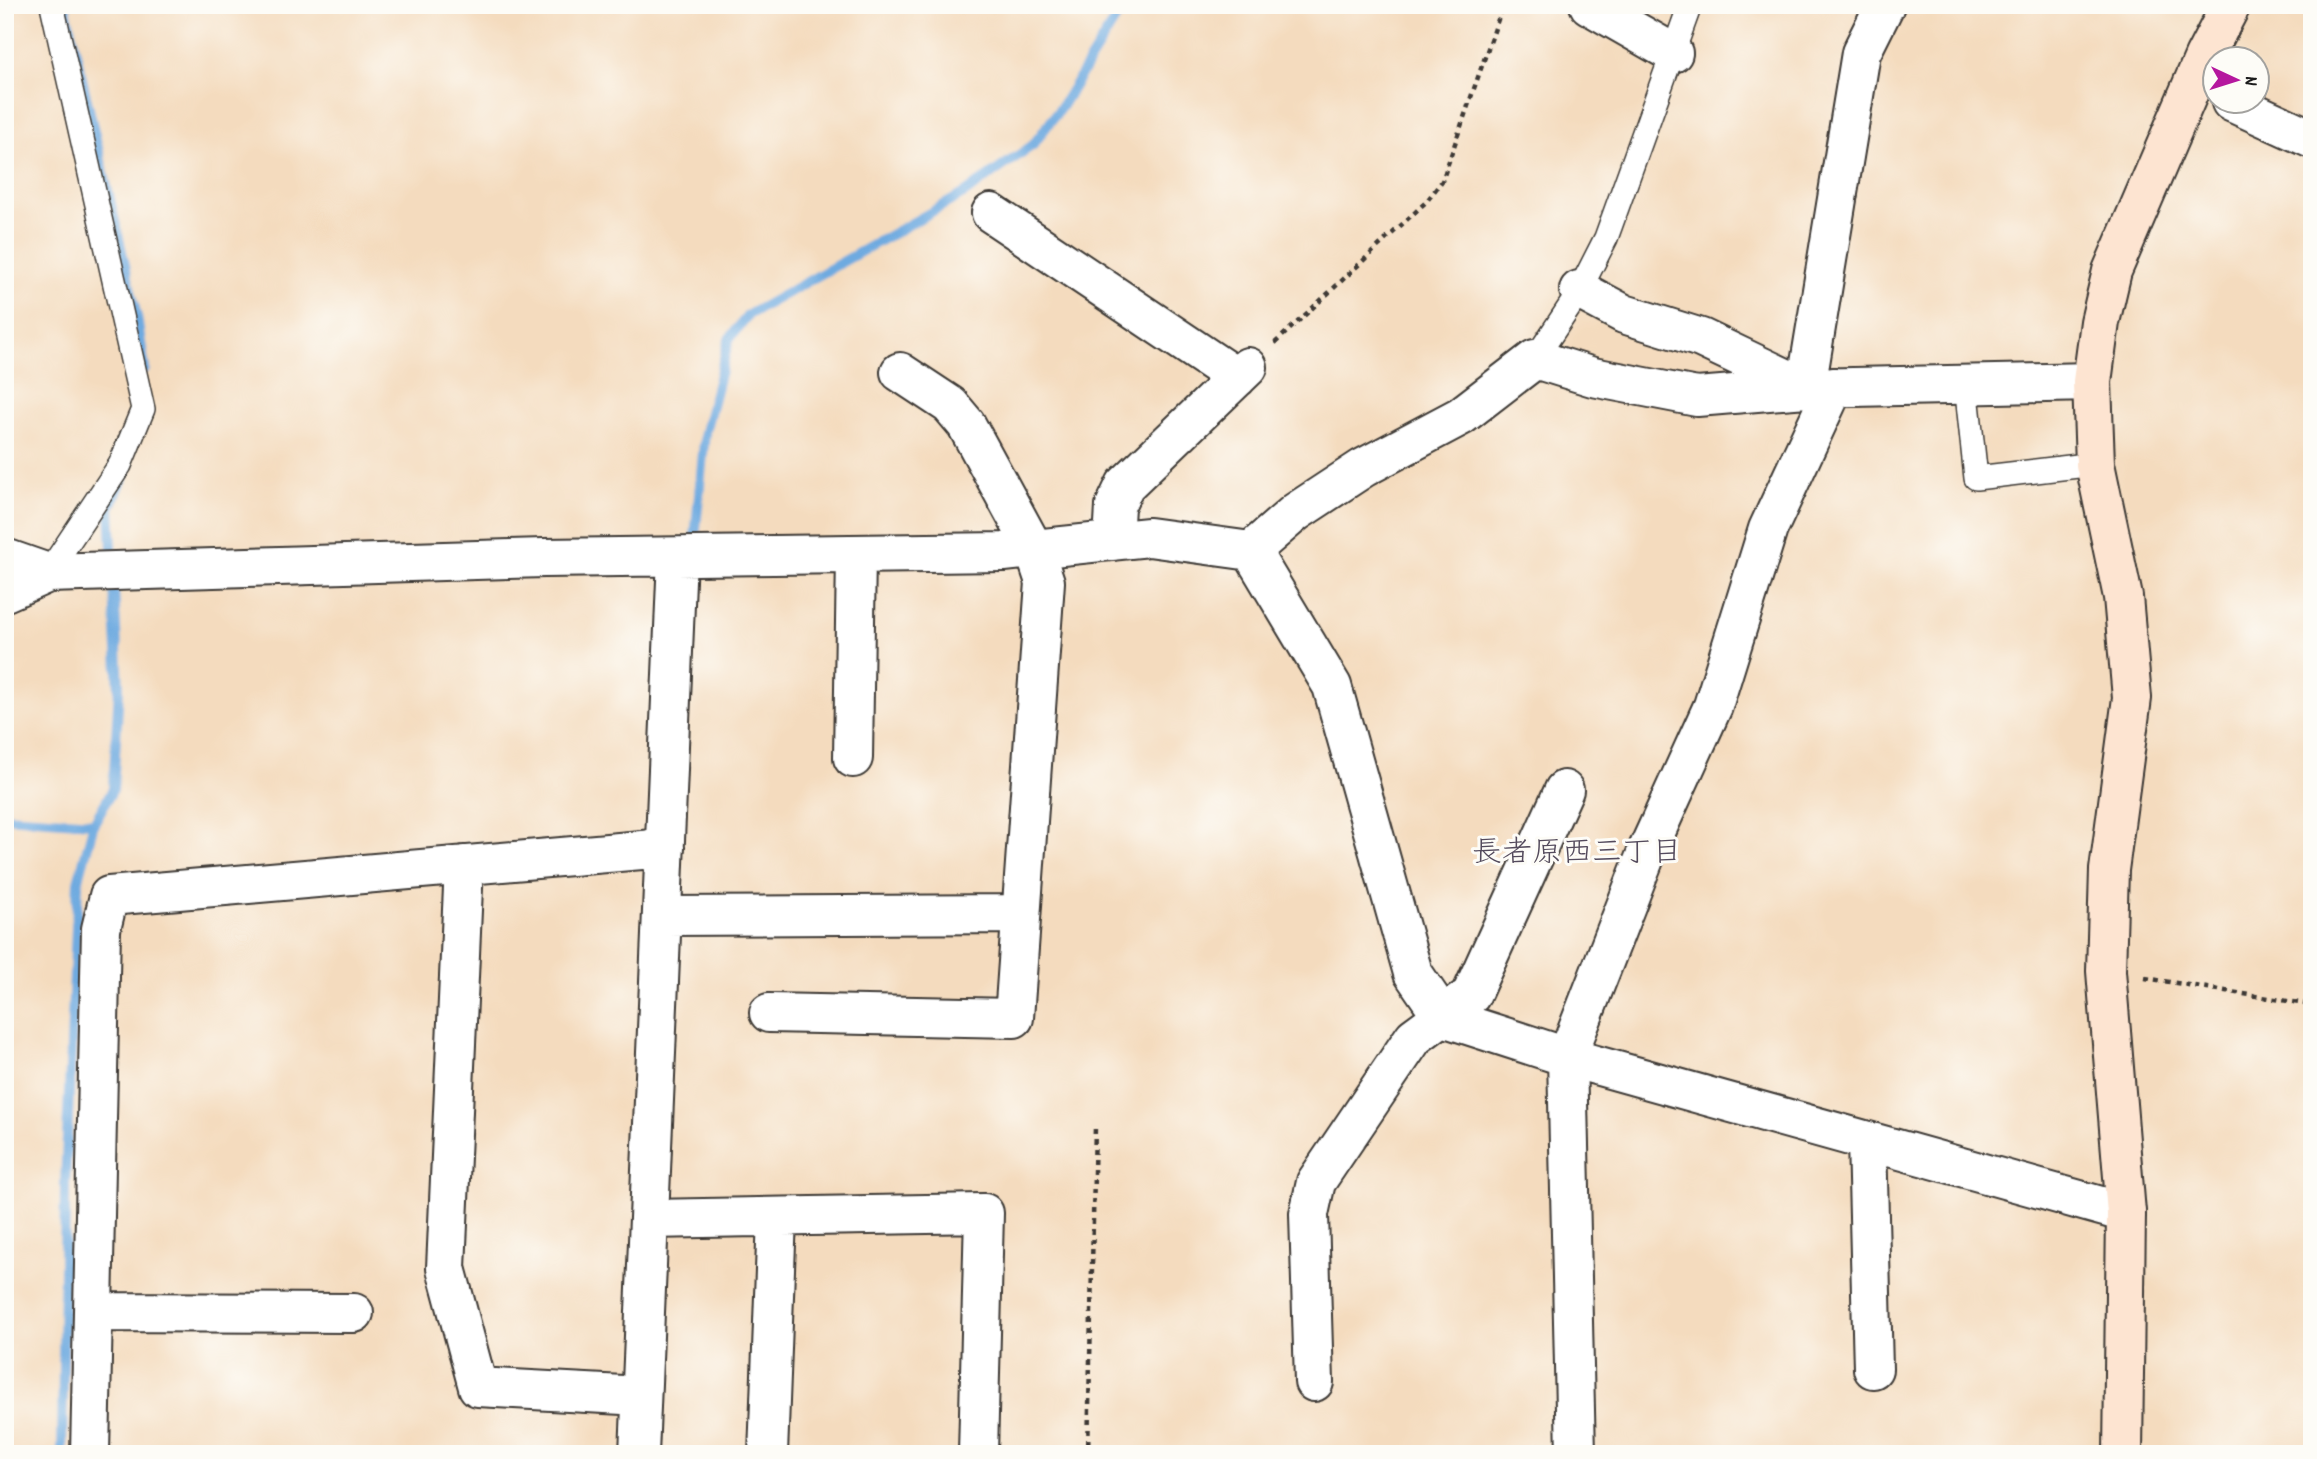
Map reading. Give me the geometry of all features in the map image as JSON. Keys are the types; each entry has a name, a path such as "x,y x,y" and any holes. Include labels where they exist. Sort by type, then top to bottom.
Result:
{"street":[{"path":"1590,5 1673,52"},
{"path":"1576,1454 1567,1057 1648,849 1713,706 1768,529 1820,387 1861,53 1885,5"},
{"path":"2218,46 2231,5"},
{"path":"2123,1454 2126,1213 2106,971 2109,870 2133,698 2123,597 2095,464 2092,382 2100,321 2112,271 2202,93"},
{"path":"2262,116 2312,139"},
{"path":"991,213 1243,372 1125,485 1115,506 1113,541"},
{"path":"1579,290 1624,314 1701,338 1820,387"},
{"path":"5,558 48,573 1034,549 1149,537 1251,551 1296,512 1363,468 1461,416 1535,359 1593,377 1698,397 1820,387 2092,382"},
{"path":"769,1013 1014,1017 1045,582 1034,549 965,424 950,405 900,372"},
{"path":"1251,551 1332,686 1413,973 1443,1017 1567,1057 2126,1213"},
{"path":"853,758 856,554"},
{"path":"639,1454 677,557"},
{"path":"5,592 48,573"},
{"path":"1314,1382 1309,1214 1316,1182 1414,1037 1471,995 1564,790"},
{"path":"90,1454 102,929 109,895 665,848"},
{"path":"464,865 446,1268 478,1387 641,1396"},
{"path":"662,916 1021,914"},
{"path":"1867,1141 1873,1369"},
{"path":"649,1219 984,1213 978,1454"},
{"path":"768,1454 776,1217"},
{"path":"93,1312 354,1313"}],"lane":[{"path":"48,573 120,465 143,409 52,5"},
{"path":"1535,359 1579,290 1606,238 1690,5"},
{"path":"1965,384 1976,478 2095,464"}],"path":[{"path":"1243,372 1427,201 1442,181 1503,5"},
{"path":"2106,971 2312,1006"},
{"path":"1088,1454 1096,1126"}],"waterway":[{"path":"65,5 137,317 145,369"},
{"path":"694,549 705,432 729,339 748,315 965,193 1033,145 1061,107 1124,5"},
{"path":"62,1454 65,1185 78,882 94,823 113,789 119,689 110,508 125,474"},
{"path":"5,817 94,823"}],"district":[{"name":"長者原西三丁目","path":"1577,855"}]}
